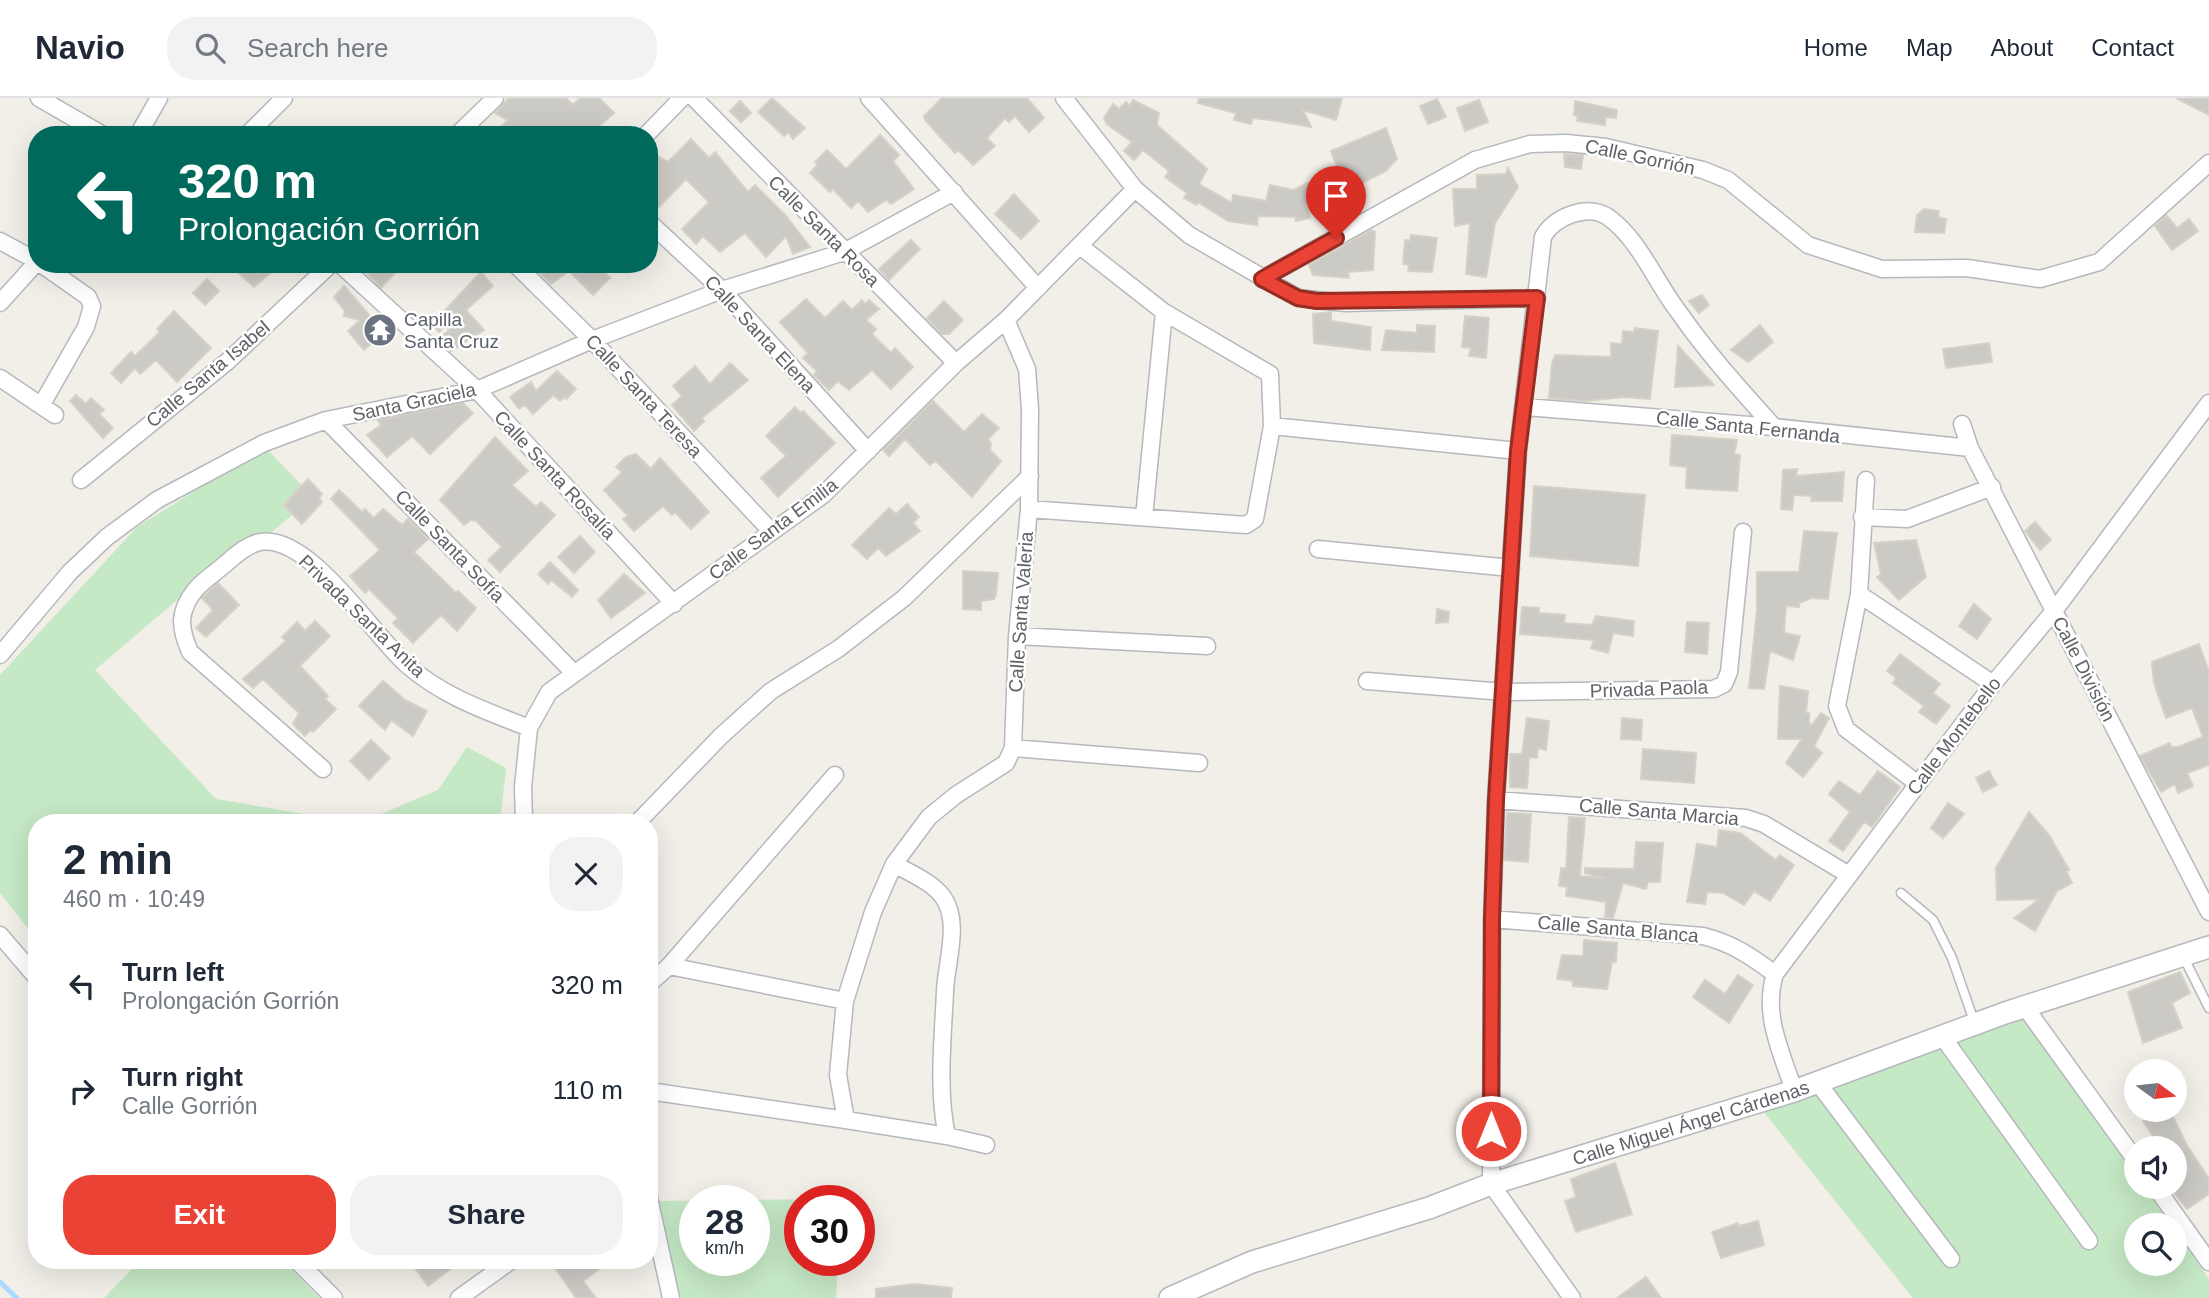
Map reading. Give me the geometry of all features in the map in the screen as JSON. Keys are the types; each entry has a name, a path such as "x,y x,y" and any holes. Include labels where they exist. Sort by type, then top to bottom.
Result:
{"street":[{"path":"39,98 87,126"},
{"path":"143,126 159,98"},
{"path":"256,126 284,98"},
{"path":"466,126 495,98"},
{"path":"655,126 682,98"},
{"name":"Calle Santa Rosa","path":"694,98 956,363"},
{"path":"869,98 1038,288"},
{"path":"1064,98 1135,189 1189,235 1298,298 1317,301 1537,298"},
{"name":"Calle Gorrión","path":"1262,279 1475,160 1530,144 1566,143 1606,147 1703,170 1728,180 1808,245 1882,269 1967,268 2040,279 2078,271 2099,262 2209,163"},
{"name":"Calle Santa Emilia","path":"524,814 523,787 529,728 549,692 674,604 770,530 823,495 956,363 1006,320 1135,189"},
{"name":"Santa Graciela","path":"0,655 69,572 107,537 157,500 264,443 326,420 477,390 592,340 722,290 844,252 954,192"},
{"path":"1572,1298 1491,1184 1492,919 1496,800 1518,451 1526,407 1547,230 1555,222 1578,212 1593,211 1606,215 1630,237 1710,357 1774,427"},
{"name":"Calle Santa Elena","path":"658,230 722,290 868,451"},
{"path":"0,242 28,257"},
{"path":"1029,509 1252,523 1272,426 1270,374 1265,369 1164,312 1080,246"},
{"path":"0,303 28,273"},
{"path":"42,404 86,327 92,306 88,298 53,273"},
{"name":"Calle Santa Isabel","path":"81,480 228,361 321,273"},
{"name":"Calle Santa Rosalía","path":"350,273 477,390 674,604"},
{"name":"Calle Santa Teresa","path":"524,273 592,340 770,530"},
{"path":"1144,517 1164,312"},
{"name":"Calle Santa Valeria","path":"1006,320 1027,369 1030,476 1017,636 1013,748"},
{"path":"0,378 55,415"},
{"name":"Calle Montebello","path":"1794,1091 1771,1018 1770,990 1775,974 1993,684 2054,611 2209,403"},
{"name":"Calle Santa Fernanda","path":"1526,407 1774,427 1970,448"},
{"name":"Calle Santa Sofía","path":"326,420 574,673"},
{"name":"Calle División","path":"1962,424 1970,448 2209,912"},
{"path":"1272,426 1518,451"},
{"path":"646,814 721,736 771,691 838,649 904,598 1030,476"},
{"path":"1866,480 1859,594 1837,706 1846,729 1918,784"},
{"path":"1863,517 1907,519 1992,487"},
{"name":"Privada Paola","path":"1504,692 1714,689 1724,684 1729,671 1743,532"},
{"name":"Privada Santa Anita","path":"323,769 190,652 182,635 180,620 184,605 198,586 244,549 260,542 278,542 322,572 405,663 444,694 529,728"},
{"path":"1318,549 1511,568"},
{"path":"1859,594 1993,684"},
{"path":"1017,636 1208,646"},
{"path":"1367,681 1504,692"},
{"path":"846,1120 838,1075 845,1001 864,936 894,864 929,817 956,795 1006,763 1013,748 1199,763"},
{"path":"658,976 835,775"},
{"name":"Calle Santa Marcia","path":"1496,800 1746,818 1764,824 1849,875"},
{"path":"894,864 935,889 949,911 952,928 945,990 943,1107 947,1136"},
{"name":"Calle Santa Blanca","path":"1492,919 1703,936 1724,941 1746,952 1775,974"},
{"path":"0,935 28,968"},
{"name":"Calle Miguel Ángel Cárdenas","path":"1170,1298 1252,1262 1429,1208 1491,1184 1794,1091 1975,1024 2209,947"},
{"path":"669,966 845,1001"},
{"path":"2025,1007 2124,1144"},
{"path":"1942,1036 2089,1241"},
{"path":"1818,1083 1951,1259"},
{"path":"658,1092 947,1136 986,1145"},
{"path":"2164,1199 2209,1262"},
{"path":"658,1239 671,1298"},
{"path":"307,1269 334,1298"},
{"path":"459,1298 499,1269"}],"lane":[{"path":"1901,893 1933,920 1952,958 1975,1024"},
{"path":"2183,956 2209,1008"}],"green space":[{"path":"265,447 313,497 266,537 244,543 95,670 216,799 304,814 28,814 28,929 0,893 0,675 137,527"},
{"path":"467,747 506,768 501,814 381,814 438,790"},
{"path":"2024,1013 2124,1156 2124,1199 2153,1199 2163,1213 2124,1213 2124,1276 2187,1276 2187,1247 2209,1279 2209,1298 1913,1298 1754,1100"},
{"path":"770,1200 784,1200 784,1276 837,1276 836,1298 675,1298 658,1201 679,1201 679,1276 770,1276"},
{"path":"132,1269 291,1269 319,1298 104,1298"}],"building":[{"path":"509,98 566,98 573,105 580,98 599,98 614,113 599,126 502,126 508,120 495,113"},
{"path":"772,98 805,128 793,139 788,132 784,136 758,112"},
{"path":"942,98 1027,98 1044,118 1029,132 1015,116 1009,122 1005,118 987,138 995,146 973,165 958,150 955,153 925,120 924,116"},
{"path":"1199,98 1342,98 1336,120 1303,110 1311,127 1253,118 1251,124 1234,120 1236,113 1198,103"},
{"path":"2176,98 2209,98 2209,115"},
{"path":"1437,99 1446,117 1428,124 1420,106"},
{"path":"1133,100 1159,113 1157,125 1207,169 1199,184 1232,203 1233,195 1266,201 1270,185 1293,190 1338,169 1331,151 1386,128 1397,159 1386,171 1362,183 1307,203 1310,218 1296,221 1295,217 1258,216 1257,225 1228,221 1198,202 1197,205 1184,198 1187,193 1165,177 1169,171 1143,150 1134,160 1124,151 1132,142 1107,124 1104,118 1113,104 1119,109 1126,102 1130,106"},
{"path":"1479,100 1488,122 1465,131 1457,108"},
{"path":"740,101 751,113 741,122 730,111"},
{"path":"1575,101 1617,110 1616,118 1606,117 1605,125 1577,121 1578,116 1574,115"},
{"path":"880,135 899,155 893,161 914,189 891,204 886,200 868,212 858,201 851,208 833,189 830,192 810,173 818,164 815,162 827,150 846,169"},
{"path":"691,139 709,158 715,152 748,192 755,185 786,216 810,247 793,254 786,236 766,257 745,233 720,252 703,236 696,244 682,229 709,202 686,179 658,208 658,157 668,162"},
{"path":"1564,154 1583,155 1581,169 1565,167"},
{"path":"1508,168 1518,187 1495,223 1486,277 1466,274 1470,223 1455,226 1453,189 1477,189 1477,175 1506,174"},
{"path":"1014,194 1039,221 1021,239 995,214"},
{"path":"1924,209 1939,211 1938,217 1946,219 1944,233 1915,232 1917,215"},
{"path":"2166,215 2177,228 2189,219 2198,231 2172,250 2155,226"},
{"path":"1371,230 1375,232 1373,270 1348,272 1349,278 1313,275 1309,265"},
{"path":"1411,235 1437,238 1432,272 1408,271 1409,265 1403,264 1405,240 1410,241"},
{"path":"911,240 920,249 889,280 879,269"},
{"path":"239,273 270,273 254,287"},
{"path":"367,273 395,273 381,288"},
{"path":"480,273 493,286 466,310 484,330 451,351 441,336 449,331 445,326 439,332 432,324"},
{"path":"540,273 566,273 551,284"},
{"path":"571,273 605,273 610,278 593,295"},
{"path":"207,279 219,291 205,305 193,293"},
{"path":"344,286 384,332 364,350 348,331 360,320 344,316 345,311 334,297"},
{"path":"1702,295 1709,305 1699,313 1689,301"},
{"path":"806,299 825,318 843,301 852,310 862,300 865,304 869,300 879,309 866,320 876,329 872,334 891,353 895,348 913,367 891,389 872,370 849,390 838,381 829,390 814,375 817,371 803,358 808,353 780,322"},
{"path":"944,301 963,320 949,334 942,334 927,318"},
{"path":"174,311 211,348 177,382 156,360 140,374 135,368 121,383 111,373 131,352 135,356 160,332 157,329"},
{"path":"1331,312 1331,321 1371,327 1370,350 1314,343 1313,314"},
{"path":"1465,316 1489,318 1486,358 1469,356 1471,348 1462,347"},
{"path":"1417,325 1435,326 1434,352 1382,350 1386,330 1417,333"},
{"path":"1760,325 1773,342 1748,362 1731,350"},
{"path":"1635,328 1658,331 1650,399 1624,397 1585,401 1549,398 1555,355 1611,357 1611,343 1622,344 1623,331 1634,332"},
{"path":"1989,343 1992,362 1946,368 1943,349"},
{"path":"1678,346 1692,361 1714,385 1675,387"},
{"path":"730,363 748,380 702,418 704,421 694,431 672,405 682,396 673,386 695,366 710,384"},
{"path":"557,371 576,389 560,401 553,395 533,414 525,405 519,409 510,397 531,382 536,391"},
{"path":"76,395 86,404 91,398 104,410 99,414 113,428 103,438 70,401"},
{"path":"933,401 964,432 982,414 999,428 988,439 991,443 990,450 1001,461 972,497 939,464 935,461 930,465 905,439 889,456 883,450"},
{"path":"463,403 473,413 430,454 412,436 387,457 367,435 381,425 378,420"},
{"path":"795,407 801,413 803,411 835,443 778,497 761,478 786,456 766,436"},
{"path":"1672,435 1737,440 1734,454 1740,455 1737,491 1686,488 1687,467 1670,465"},
{"path":"495,437 528,471 512,485 536,507 541,502 555,515 500,572 488,560 502,547 476,521 471,520 464,525 440,500"},
{"path":"636,454 651,469 660,458 709,512 691,529 675,512 672,515 663,506 634,531 623,519 628,516 604,490 622,472 616,467 626,457"},
{"path":"1797,469 1796,476 1844,472 1842,501 1811,501 1812,496 1794,495 1792,510 1781,509 1783,470"},
{"path":"308,479 322,494 319,499 322,502 302,524 284,505"},
{"path":"1534,486 1645,495 1638,566 1530,556"},
{"path":"339,490 362,512 365,509 374,518 383,509 402,525 408,519 428,539 414,552 456,593 458,591 476,608 457,631 441,615 413,643 393,623 398,618 369,589 365,593 350,576 380,550 331,499"},
{"path":"907,504 919,517 913,523 920,531 886,556 878,548 867,559 852,545 889,508 896,514"},
{"path":"2035,522 2051,540 2040,550 2025,531"},
{"path":"1804,531 1837,533 1828,599 1811,598 1799,603 1799,607 1786,606 1784,633 1800,636 1793,660 1770,651 1764,689 1749,688 1757,610 1757,572 1799,572"},
{"path":"580,536 595,552 574,573 558,557"},
{"path":"1916,540 1926,577 1899,600 1877,577 1881,574 1874,543"},
{"path":"550,562 578,590 572,597 551,580 548,584 538,574"},
{"path":"963,571 998,573 996,595 994,599 981,601 981,610 963,609"},
{"path":"624,574 645,593 611,618 598,600"},
{"path":"218,583 239,605 206,637 196,628 213,610 202,598"},
{"path":"1974,604 1991,619 1977,639 1959,626"},
{"path":"1522,607 1539,608 1539,613 1565,615 1564,623 1592,625 1596,616 1634,621 1633,636 1613,633 1608,653 1591,648 1594,640 1520,634"},
{"path":"1437,609 1449,612 1448,622 1436,623"},
{"path":"315,621 330,636 300,666 328,696 325,699 336,709 313,732 310,730 305,736 293,724 299,713 263,679 253,688 243,679 286,641 282,637 297,622 305,631"},
{"path":"1687,622 1709,623 1707,654 1685,652"},
{"path":"2199,644 2209,672 2209,765 2187,773 2193,786 2178,793 2175,784 2161,792 2140,756 2170,743 2171,747 2178,747 2203,737 2192,708 2166,718 2154,683 2152,662"},
{"path":"1900,654 1940,684 1933,693 1950,706 1936,724 1919,712 1924,706 1893,683 1896,678 1887,671"},
{"path":"383,681 405,700 427,711 413,736 391,720 385,730 359,706"},
{"path":"1780,686 1808,691 1806,713 1809,713 1809,723 1812,725 1821,713 1829,718 1814,746 1822,753 1803,777 1786,763 1802,739 1778,739"},
{"path":"1527,718 1549,721 1546,750 1538,748 1537,758 1529,757 1527,788 1510,787 1510,754 1522,754"},
{"path":"1622,718 1642,720 1641,740 1621,739"},
{"path":"371,740 390,758 369,780 350,761"},
{"path":"1643,749 1696,753 1694,783 1641,779"},
{"path":"1878,771 1900,787 1872,827 1864,822 1843,851 1829,841 1850,812 1829,794 1839,781 1860,795"},
{"path":"1989,771 1997,785 1983,792 1976,778"},
{"path":"1948,803 1964,814 1943,838 1931,828"},
{"path":"2029,812 2049,835 2069,870 2066,871 2072,883 2057,891 2035,931 2014,918 2040,899 1997,900 1996,868"},
{"path":"1507,813 1531,814 1528,862 1504,860"},
{"path":"1569,817 1585,818 1580,876 1604,878 1585,873 1585,868 1634,869 1636,842 1663,843 1660,882 1648,882 1646,889 1623,883 1613,918 1605,917 1606,902 1566,896 1567,887 1559,886 1561,868 1566,869"},
{"path":"1719,830 1740,833 1776,860 1780,855 1794,865 1770,901 1754,891 1744,905 1723,893 1707,892 1705,904 1687,902 1697,844 1717,847"},
{"path":"1584,940 1617,943 1616,962 1612,962 1607,989 1573,986 1573,981 1557,979 1562,955 1583,956"},
{"path":"2180,972 2190,993 2172,1003 2182,1028 2143,1043 2128,992"},
{"path":"1738,975 1753,985 1729,1023 1693,997 1705,980 1725,994"},
{"path":"2144,1122 2176,1122 2182,1136 2153,1136"},
{"path":"2187,1146 2209,1179 2209,1194 2187,1209 2179,1199 2187,1199"},
{"path":"1615,1163 1632,1214 1576,1232 1565,1201 1576,1197 1571,1179"},
{"path":"1758,1221 1764,1245 1721,1258 1712,1232 1738,1223 1739,1226"},
{"path":"416,1269 450,1269 428,1286"},
{"path":"556,1269 599,1269 583,1281 596,1298 576,1298"},
{"path":"1646,1277 1661,1298 1617,1298"},
{"path":"914,1284 952,1288 951,1298 876,1298 876,1289"}],"waterway":[{"path":"0,1282 17,1298"}],"place":[{"name":"Capilla Santa Cruz","path":"380,330"}],"route":[{"path":"1336,238 1262,279 1298,298 1317,301 1346,303 1537,298 1526,407 1518,451 1496,800 1492,919 1491,1131"}]}
